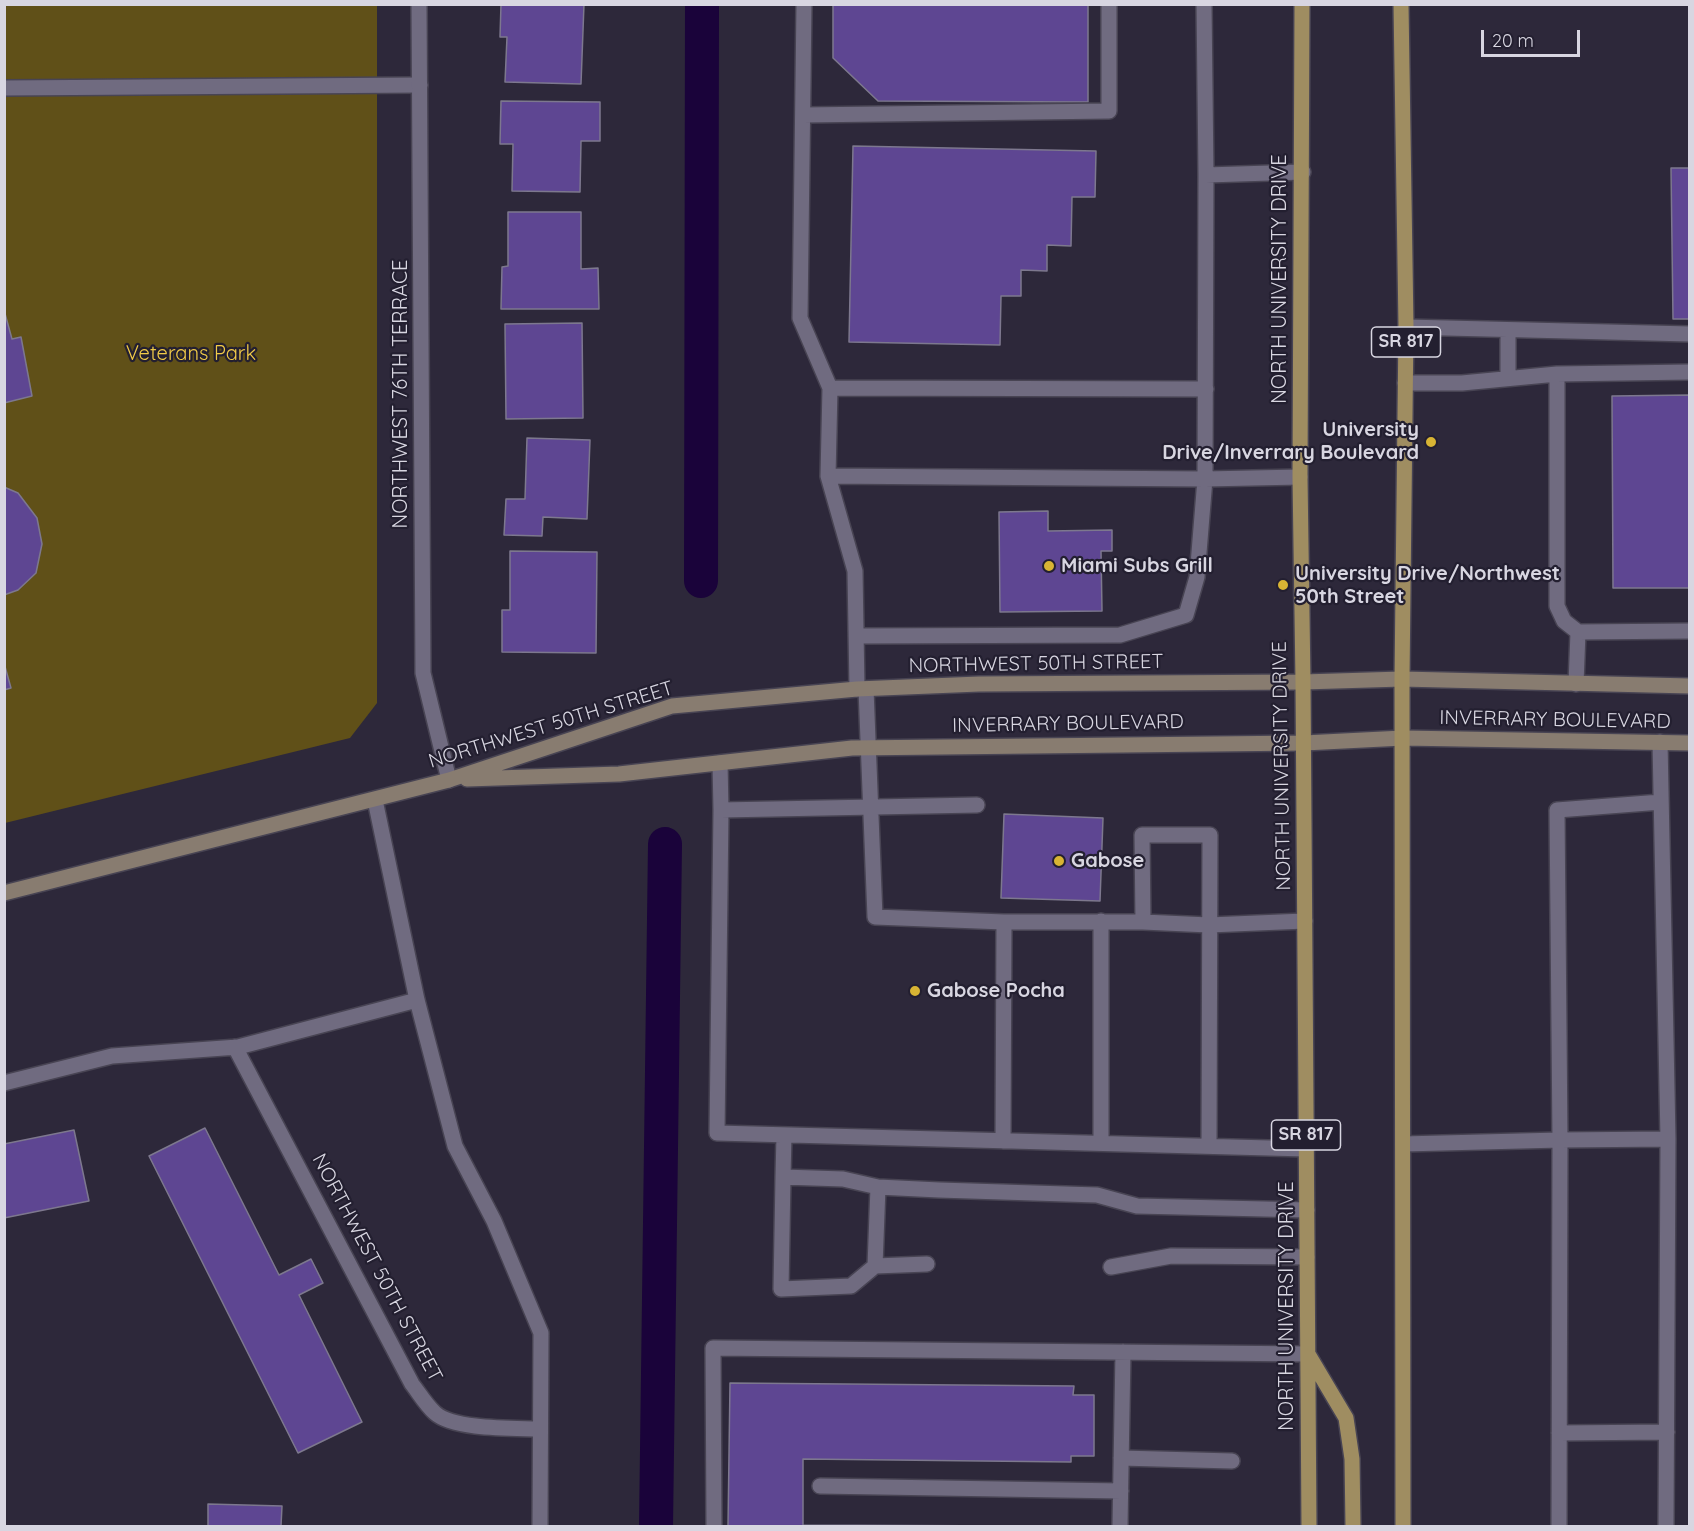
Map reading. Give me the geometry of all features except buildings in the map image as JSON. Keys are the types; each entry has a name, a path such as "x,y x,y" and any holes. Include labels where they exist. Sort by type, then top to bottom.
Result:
{"main road":[{"name":"NORTH UNIVERSITY DRIVE","path":"1302,4 1300,477 1309,1527"},
{"name":"SR 817","path":"1401,4 1406,327 1402,679 1403,1527"},
{"path":"1308,1354 1346,1418 1352,1459 1353,1527"}],"street":[{"name":"NORTHWEST 76TH TERRACE","path":"419,4 423,673 449,780"},
{"path":"804,4 800,318 830,387 828,476 855,571 856,636 869,748 875,917 1004,922 1143,921 1209,926 1305,921"},
{"path":"803,115 1109,111 1109,4"},
{"path":"856,636 1120,635 1186,615 1197,577 1205,479 1204,4"},
{"path":"4,88 420,85"},
{"path":"1206,176 1303,172"},
{"path":"1406,327 1689,334"},
{"path":"1508,330 1508,378"},
{"path":"1405,383 1462,383 1557,374 1689,372"},
{"path":"1557,374 1557,606 1564,621 1578,632 1689,631"},
{"path":"830,387 1206,388"},
{"path":"828,476 1205,479 1300,477"},
{"path":"1576,684 1578,632"},
{"name":"INVERRARY BOULEVARD","path":"1303,682 1402,679 1689,686"},
{"name":"NORTHWEST 50TH STREET","path":"4,893 449,780 672,706 862,689 979,684 1303,682"},
{"name":"INVERRARY BOULEVARD","path":"449,780 619,774 852,748 1304,743 1403,738 1689,743"},
{"path":"1660,742 1668,1139 1666,1527"},
{"path":"720,763 717,1133 1306,1149"},
{"path":"375,800 417,1000 456,1146 494,1221 541,1333 540,1527"},
{"path":"1559,1527 1560,1140 1557,810 1661,802"},
{"path":"721,810 977,805"},
{"path":"1143,921 1142,834 1210,835 1209,1146"},
{"path":"1101,921 1101,1143"},
{"path":"1004,922 1004,1141"},
{"path":"4,1083 112,1056 235,1047 417,1000"},
{"name":"NORTHWEST 50TH STREET","path":"235,1047 412,1384 436,1414 459,1423 485,1427 539,1429"},
{"path":"784,1135 781,1289 851,1286 875,1266 927,1263"},
{"path":"1403,1144 1668,1139"},
{"path":"783,1177 843,1179 878,1187 939,1191 1097,1195 1137,1206 1307,1210"},
{"path":"875,1266 878,1187"},
{"path":"1111,1267 1171,1256 1307,1257"},
{"path":"714,1527 713,1348 1308,1354"},
{"path":"1120,1527 1123,1352"},
{"path":"1559,1433 1666,1432"},
{"path":"1121,1458 1232,1461"},
{"path":"820,1486 1121,1491"}],"green space":[{"name":"Veterans Park","path":"5,5 377,5 377,703 350,738 5,823"}],"waterway":[{"path":"701,581 702,4"},
{"path":"656,1526 665,844"}],"place":[{"name":"University Drive/Inverrary Boulevard","path":"1431,442"},
{"name":"Miami Subs Grill","path":"1049,566"},
{"name":"University Drive/Northwest 50th Street","path":"1283,585"},
{"name":"Gabose","path":"1059,861"},
{"name":"Gabose Pocha","path":"915,991"}]}
